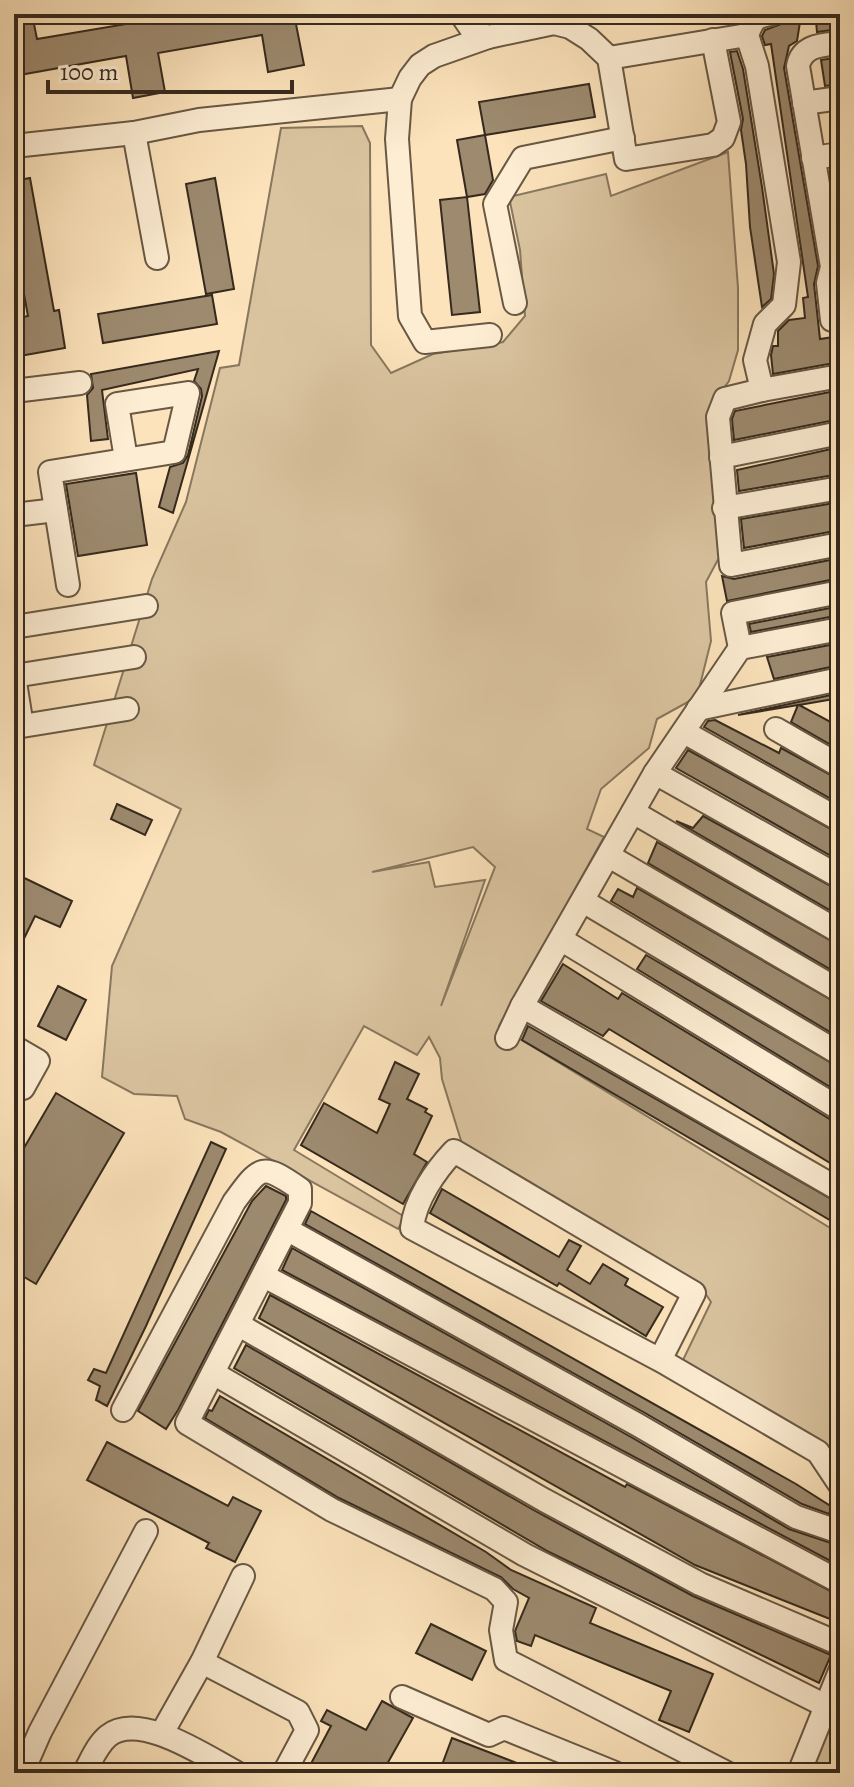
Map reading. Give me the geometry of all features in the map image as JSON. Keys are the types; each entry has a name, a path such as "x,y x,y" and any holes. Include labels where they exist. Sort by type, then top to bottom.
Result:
{"street":[{"path":"461,14 472,30 488,37"},
{"path":"762,390 755,360 765,324 784,305 789,262 757,66 747,35 758,16 771,14"},
{"path":"490,335 425,342 410,316 397,139 400,99 410,78 420,65 434,56 488,37 569,20 609,58 626,159 719,142 729,122 713,40"},
{"path":"609,58 747,35"},
{"path":"840,43 813,48 800,57 798,66 813,158 831,206 836,266 828,283 832,320 840,319"},
{"path":"804,103 840,98"},
{"path":"14,146 134,133 199,120 400,99"},
{"path":"134,133 157,258"},
{"path":"515,303 495,204 523,158 623,138"},
{"path":"813,158 840,154"},
{"path":"840,376 725,399 718,417 731,565 840,544"},
{"path":"14,391 80,383"},
{"path":"721,457 840,433"},
{"path":"68,585 50,472 126,459"},
{"path":"724,508 840,488"},
{"path":"14,515 56,510"},
{"path":"740,648 733,613 840,592"},
{"path":"14,627 146,606"},
{"path":"507,1038 522,1006 655,773 740,648 840,629"},
{"path":"127,709 22,726 14,675 134,657"},
{"path":"698,709 840,679"},
{"path":"776,729 840,766"},
{"path":"684,732 840,820"},
{"path":"655,773 840,877"},
{"path":"633,812 840,932"},
{"path":"609,856 840,991"},
{"path":"583,901 840,1054"},
{"path":"562,940 840,1109"},
{"path":"522,1006 840,1190"},
{"path":"14,1047 38,1061 23,1088"},
{"path":"660,1360 694,1293 454,1151 441,1164 414,1212 412,1228 660,1360 818,1452 840,1485"},
{"path":"123,1410 234,1202 262,1171 274,1171 300,1189 300,1203 187,1423 332,1510 494,1589 506,1602 501,1630 506,1660 727,1773"},
{"path":"288,1230 625,1417 796,1517 840,1532"},
{"path":"264,1276 840,1582"},
{"path":"239,1325 544,1500 700,1584 840,1644"},
{"path":"213,1373 525,1555 826,1706"},
{"path":"22,1773 40,1732 146,1531"},
{"path":"162,1733 202,1662 243,1576"},
{"path":"202,1662 298,1712 307,1730 284,1773"},
{"path":"799,1773 840,1671"},
{"path":"402,1697 489,1735 504,1728 615,1773"},
{"path":"84,1773 110,1734 130,1729 162,1733 237,1773"}],"shaded area":[{"path":"362,126 370,143 371,345 391,373 433,354 503,342 525,316 520,250 509,197 606,174 611,196 728,152 738,288 738,350 729,381 713,402 721,554 706,582 711,641 697,697 657,719 649,748 601,789 587,829 604,837 499,1026 840,1234 840,1471 719,1381 682,1362 711,1302 703,1290 463,1147 442,1079 440,1058 429,1037 417,1055 364,1026 294,1150 405,1217 398,1229 221,1132 185,1119 177,1096 134,1094 102,1077 112,966 181,809 94,765 152,579 186,502 220,368 239,365 281,128","holes":["473,847 495,867 441,1006 485,880 435,887 429,862 372,872"]},
{"path":"840,1700 840,1773 812,1773"}],"building":[{"path":"14,14 32,14 37,39 150,20 149,14 176,14 176,17 193,14 294,14 304,65 268,72 262,35 158,53 165,92 133,98 126,56 14,76"},
{"path":"837,19 839,29 817,32 816,21"},
{"path":"800,22 797,41 789,46 784,68 818,266 814,284 820,339 840,336 840,362 773,374 771,355 773,346 778,346 778,331 789,320 805,318 803,298 808,297 771,44 765,45 762,36 765,30 781,24"},
{"path":"737,51 743,69 774,274 771,299 762,307 750,227 741,130 743,119 730,52"},
{"path":"840,57 840,84 825,86 821,60"},
{"path":"589,84 595,117 485,135 479,102"},
{"path":"485,135 493,180 485,194 467,197 457,140"},
{"path":"30,178 54,311 59,310 65,348 14,357 14,319 28,316 14,239 14,181"},
{"path":"215,178 234,289 206,294 186,184"},
{"path":"467,197 480,312 452,315 440,200"},
{"path":"212,295 217,324 103,343 98,314"},
{"path":"219,351 173,513 159,507 170,467 183,463 188,455 202,396 201,389 194,381 198,369 102,390 108,439 91,441 87,395 93,388 91,374"},
{"path":"840,390 840,419 734,440 732,419 735,411"},
{"path":"840,447 840,474 739,491 737,470"},
{"path":"136,473 147,545 78,556 66,484"},
{"path":"840,502 840,530 744,548 741,519"},
{"path":"840,558 840,578 727,601 722,576 734,579"},
{"path":"840,606 840,615 751,632 749,624"},
{"path":"840,643 840,665 774,679 767,657"},
{"path":"840,693 840,698 799,705 840,727 840,750 791,722 798,705 738,715"},
{"path":"715,720 779,753 781,748 840,780 840,804 704,727 708,721"},
{"path":"688,750 840,834 840,861 676,768"},
{"path":"117,804 152,820 145,835 111,819"},
{"path":"703,816 840,891 840,916 676,821 693,828"},
{"path":"657,842 840,946 840,975 648,863"},
{"path":"14,873 72,901 60,927 35,916 14,959"},
{"path":"637,888 840,1005 840,1038 611,901 618,889 633,897"},
{"path":"646,955 840,1068 840,1093 637,969"},
{"path":"563,964 618,999 622,993 840,1123 840,1169 609,1029 603,1036 541,1001"},
{"path":"58,986 86,1000 66,1040 38,1026"},
{"path":"528,1026 840,1204 840,1226 522,1040"},
{"path":"395,1062 419,1074 407,1099 427,1109 425,1112 432,1116 414,1154 427,1162 403,1204 301,1145 324,1103 377,1133 390,1104 379,1099"},
{"path":"56,1093 124,1133 36,1284 14,1271 14,1165"},
{"path":"211,1142 226,1149 107,1406 96,1400 100,1386 88,1380 94,1369 106,1373"},
{"path":"266,1186 286,1196 286,1200 166,1429 138,1411 252,1201"},
{"path":"442,1189 559,1257 569,1240 581,1246 567,1270 590,1284 603,1264 628,1279 625,1285 663,1307 646,1336 559,1283 557,1286 430,1213"},
{"path":"311,1211 796,1484 832,1507 829,1514 802,1504 305,1224"},
{"path":"292,1248 789,1529 840,1546 840,1566 282,1270"},
{"path":"270,1295 625,1487 627,1484 840,1596 840,1623 695,1565 259,1318"},
{"path":"246,1345 537,1512 693,1596 831,1655 819,1683 549,1552 234,1368"},
{"path":"220,1396 486,1552 511,1570 596,1608 590,1623 713,1674 689,1732 659,1720 671,1691 535,1635 531,1646 517,1641 515,1631 529,1598 501,1577 339,1498 205,1418"},
{"path":"107,1442 228,1506 233,1497 261,1511 235,1562 206,1548 209,1543 87,1480"},
{"path":"431,1624 486,1651 472,1680 416,1653"},
{"path":"382,1701 413,1718 382,1773 306,1773 331,1726 321,1721 327,1710 366,1730"},
{"path":"452,1738 540,1772 540,1773 439,1773"}]}
